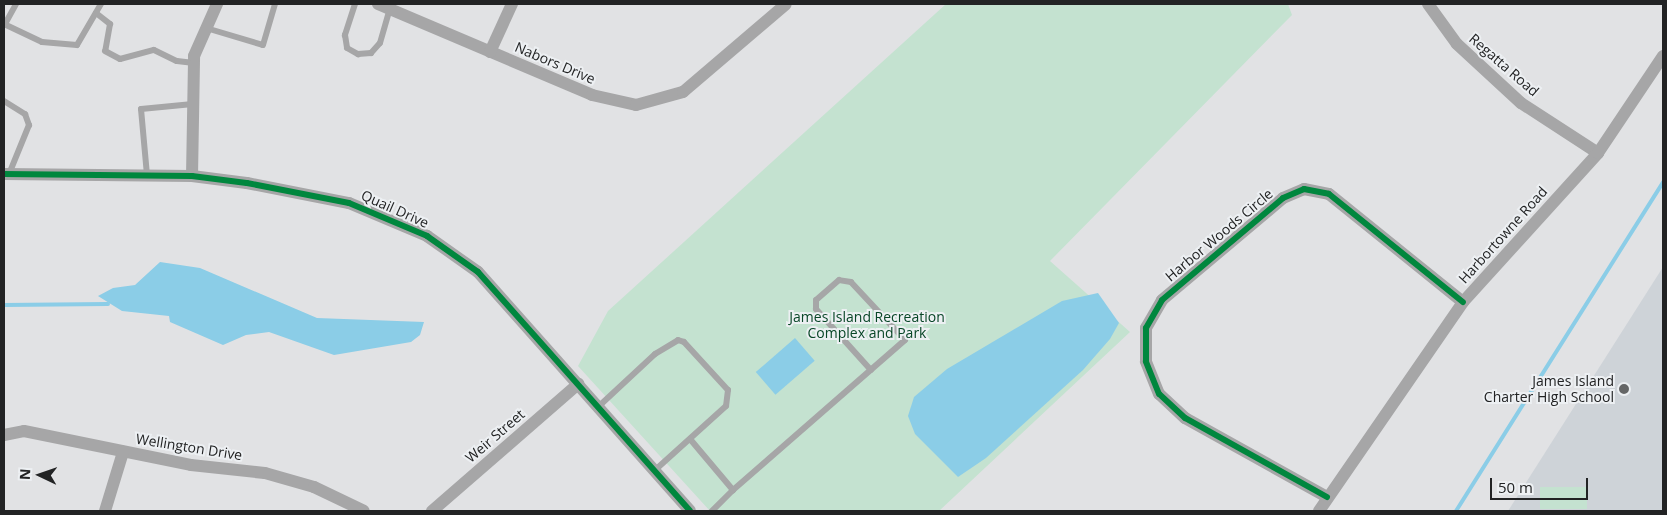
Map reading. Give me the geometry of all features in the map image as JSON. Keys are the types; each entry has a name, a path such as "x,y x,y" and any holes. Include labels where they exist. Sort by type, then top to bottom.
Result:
{"street":[{"path":"192,176 194,63 205,27 215,4"},
{"path":"490,52 512,4"},
{"name":"Nabors Drive","path":"384,6 592,96 636,105 683,92 786,4"},
{"name":"Regatta Road","path":"1428,4 1457,44 1521,103 1598,153"},
{"name":"Harbortowne Road","path":"1319,511 1463,302 1598,153 1663,56"},
{"name":"Quail Drive","path":"6,174 192,176 349,203 427,236 478,272 690,511"},
{"name":"Harbor Woods Circle","path":"1327,497 1185,418 1159,394 1146,361 1146,328 1162,300 1283,198 1304,189 1329,194 1463,302"},
{"name":"Weir Street","path":"432,511 578,384"},
{"name":"Wellington Drive","path":"4,435 24,431 123,452 265,473 314,487 364,511"},
{"path":"105,511 123,452"}],"lane":[{"path":"16,4 4,24 42,42 71,46 81,42 101,4"},
{"path":"205,27 263,44 276,4"},
{"path":"355,4 346,35 347,48 358,54 371,53 380,43 384,6"},
{"path":"96,13 110,24 105,50 120,59 154,50 177,62 194,63"},
{"path":"4,101 25,114 29,125 6,174"},
{"path":"147,175 142,109 193,104"},
{"path":"712,511 733,490 871,370 905,340 851,282 839,280 816,300 816,309 871,370"},
{"path":"598,407 670,341 684,342 728,390 729,398 717,416 654,471"},
{"path":"690,439 733,490"}],"shaded area":[{"name":"James Island Charter High School","path":"1663,267 1663,511 1508,511"}],"green space":[{"name":"James Island Recreation Complex and Park","path":"946,4 1288,4 1292,15 1050,261 1130,332 939,511 710,511 578,366 608,311"},
{"path":"1540,487 1587,487 1587,509 1540,509"}],"water":[{"path":"160,262 200,268 317,318 424,322 420,335 411,342 334,355 269,332 246,335 223,345 170,322 169,316 122,311 98,296 113,288 135,285"},
{"path":"1098,293 1119,323 1110,339 1083,370 986,458 958,477 915,434 908,416 914,397 947,369 1062,301"},
{"path":"795,338 815,361 775,395 756,372"}],"waterway":[{"path":"1456,511 1663,182"},
{"path":"4,305 108,304"}],"cycle path":[{"path":"4,174 192,176 247,183 349,203 427,236 478,272 690,511"},
{"path":"1327,497 1185,418 1159,394 1146,361 1146,328 1162,300 1283,198 1304,189 1329,194 1463,302"}],"place":[{"name":"James Island Charter High School","path":"1624,389"}]}
